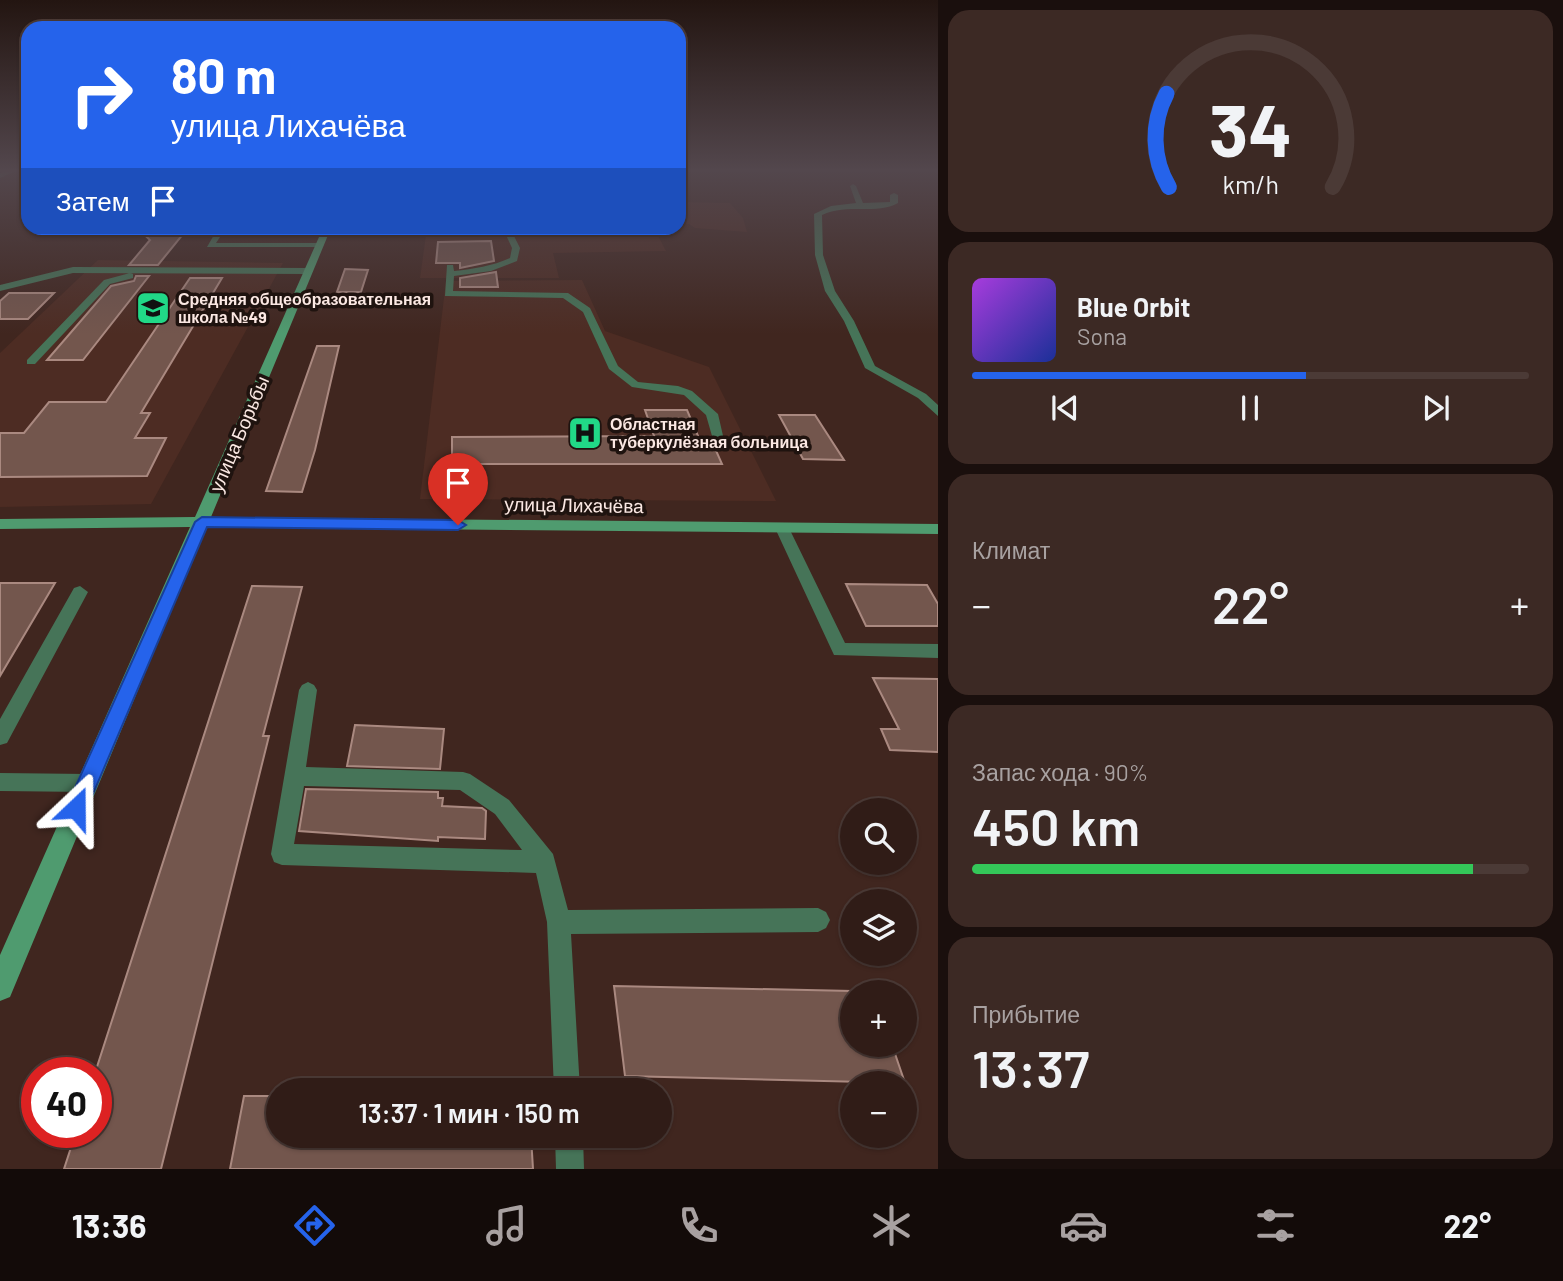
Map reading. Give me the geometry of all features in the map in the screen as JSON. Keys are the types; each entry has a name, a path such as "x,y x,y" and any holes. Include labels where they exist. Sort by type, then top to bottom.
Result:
{"street":[{"name":"улица Борьбы","path":"0,987 324,235"},
{"name":"улица Лихачёва","path":"0,524 202,522 938,530"}],"lane":[{"path":"818,226 819,255 830,291 849,321 870,368 922,396 938,414"},
{"path":"217,235 210,245 320,245"},
{"path":"510,235 516,248 514,259 502,266 477,272 450,271 448,294 565,295 578,302 587,310 613,367 636,385 678,389 695,398 712,414 718,440"},
{"path":"0,288 72,270 309,271"},
{"path":"32,362 107,282 152,270"},
{"path":"782,528 840,650 938,651"},
{"path":"0,737 80,592"},
{"path":"308,690 282,854 545,862"},
{"path":"295,776 463,781 502,807 545,862 559,922 566,1078"},
{"path":"0,782 88,783"},
{"path":"559,922 818,920"},
{"path":"569,1148 570,1169"}],"shaded area":[{"path":"691,226 745,226 747,232"},
{"path":"426,235 658,235 666,251 553,253 559,278 420,278"},
{"path":"98,260 283,263 151,504 0,507 0,353"},
{"name":"Областная туберкулёзная больница","path":"582,280 605,331 709,367 776,501 420,499 446,281"}],"building":[{"path":"145,235 182,235 158,265 129,265 150,240"},
{"path":"491,241 494,261 460,268 460,263 436,263 438,242"},
{"path":"345,269 368,270 361,292 337,292"},
{"path":"496,272 498,287 460,287 460,278"},
{"path":"136,276 149,276 83,360 47,360 111,286 134,281"},
{"path":"190,278 222,278 141,413 150,413 135,438 166,438 147,476 0,477 0,433 24,433 49,402 106,402"},
{"path":"9,293 54,293 28,319 0,319 0,301"},
{"path":"317,346 339,346 315,450 302,492 266,491"},
{"path":"645,410 687,410 701,443 714,446 722,464 452,464 452,437 654,436"},
{"path":"779,415 815,415 844,460 803,459"},
{"path":"0,583 55,583 0,676"},
{"path":"846,584 927,585 938,604 938,626 866,626"},
{"path":"252,586 302,587 263,736 269,736 161,1169 64,1169 71,1148 112,1148 112,1057 100,1057"},
{"path":"873,678 938,679 938,752 890,750 881,729 899,729"},
{"path":"355,725 444,729 440,769 347,766"},
{"path":"306,789 438,792 438,798 443,798 442,806 482,808 486,811 485,839 438,837 438,841 299,831"},
{"path":"614,986 840,991 840,1057 896,1057 901,1071 840,1071 840,1081 625,1076"},
{"path":"244,1096 266,1096 266,1148 532,1148 533,1169 230,1169"}],"place":[{"name":"Средняя общеобразовательная школа №49","path":"153,308"},
{"name":"Областная туберкулёзная больница","path":"585,433"}],"route":[{"path":"76,808 202,522 458,525"}]}
